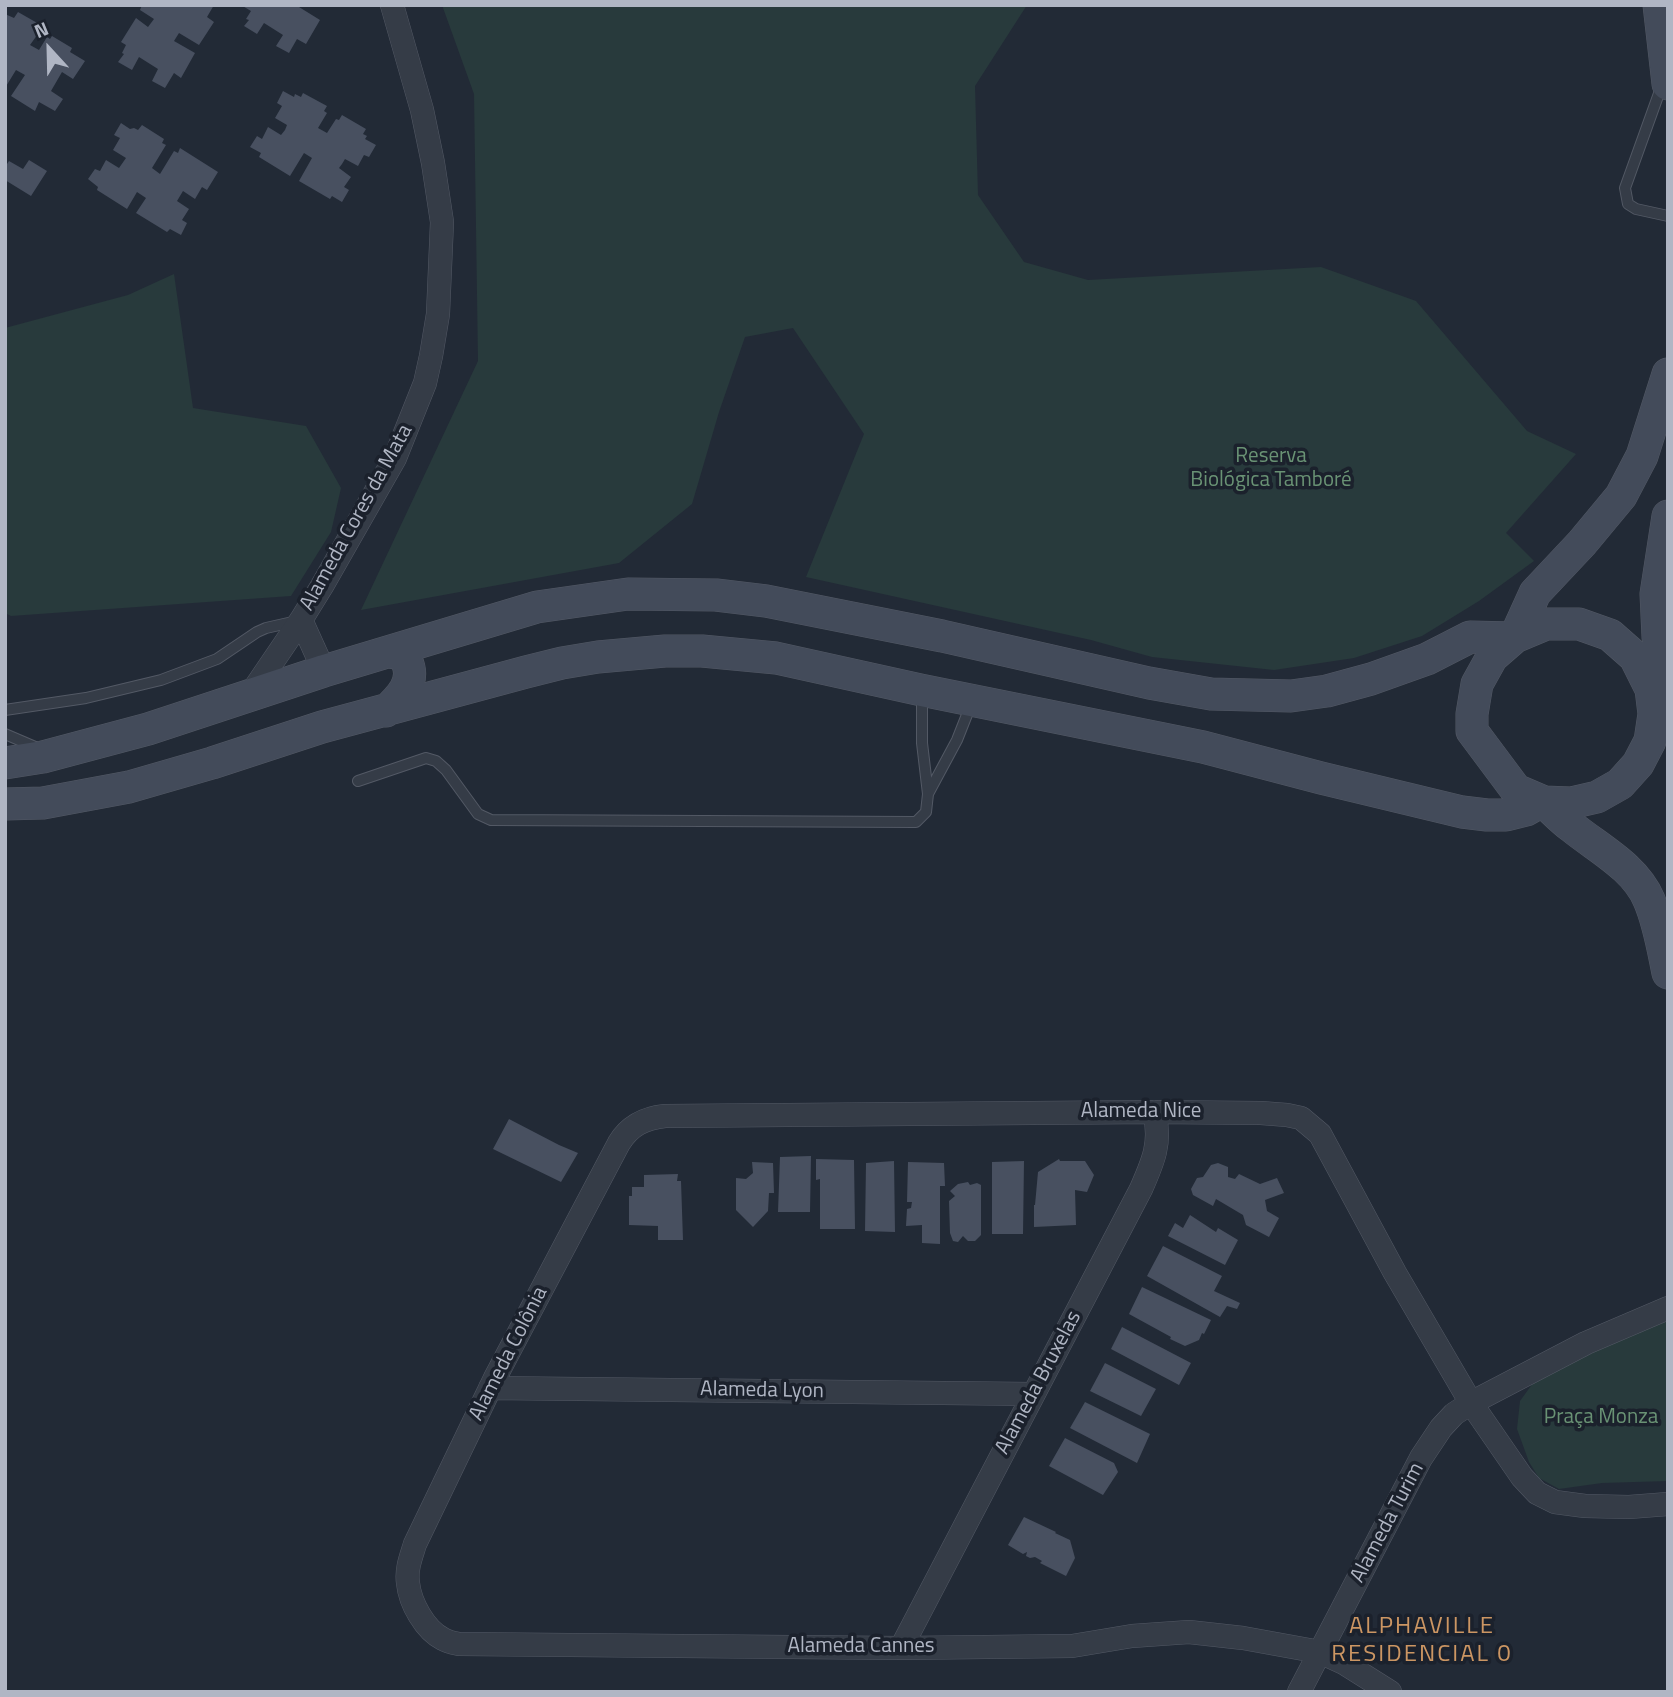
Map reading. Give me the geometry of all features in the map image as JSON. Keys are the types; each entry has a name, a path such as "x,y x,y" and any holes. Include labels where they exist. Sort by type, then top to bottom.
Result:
{"main road":[{"path":"1659,5 1667,78"},
{"path":"5,764 148,729 324,671 537,607 628,594 716,595 766,601 1198,692 1290,696 1327,691 1427,659 1470,637 1535,593 1621,496 1642,456 1668,374"},
{"path":"1660,684 1610,635 1579,624 1546,624 1514,638 1492,657 1478,684 1472,714 1472,732 1516,790 1543,801 1571,803 1597,797 1620,784 1638,764 1650,741 1660,684 1656,594 1668,516"},
{"path":"1514,638 1535,593"},
{"path":"1470,637 1514,638"},
{"path":"5,804 43,803 129,787 322,727 562,663 632,653 702,651 776,658 1203,747 1462,812 1506,815 1570,827"},
{"path":"386,711 403,692 410,676 403,655 389,652"},
{"path":"200,712 190,719 187,732 197,755 212,763"},
{"path":"1506,815 1526,810 1543,801"},
{"path":"1543,801 1570,827 1633,875 1649,898 1668,973"}],"street":[{"name":"Alameda Cores da Mata","path":"250,695 344,550 395,458 425,383 438,314 442,222 422,110 392,5"},
{"name":"Alameda Cores da Mata","path":"301,620 324,671"},
{"name":"Alameda Nice","path":"647,1119 680,1115 1154,1112 1261,1113 1301,1118 1320,1134 1395,1273 1471,1403"},
{"name":"Alameda Bruxelas","path":"901,1648 1135,1201 1151,1167 1158,1138 1154,1112"},
{"name":"Alameda Colônia","path":"415,1606 410,1596 408,1568 415,1544 490,1388 619,1143 635,1125 647,1119"},
{"path":"1668,1308 1586,1343 1471,1403 1522,1477 1538,1493 1555,1502 1618,1507 1668,1504"},
{"name":"Alameda Lyon","path":"490,1388 1033,1394"},
{"name":"Alameda Turim","path":"1299,1692 1421,1458 1441,1428 1454,1414 1471,1403"},
{"name":"Alameda Cannes","path":"415,1606 437,1635 459,1644 901,1648 1072,1646 1132,1636 1189,1632 1243,1638 1320,1652 1344,1662 1390,1692"}],"lane":[{"path":"1667,78 1625,188 1628,204 1636,209 1668,216"},
{"path":"5,710 86,698 161,680 218,659 266,628 301,620"},
{"path":"358,782 426,758 436,761 446,770 478,814 491,820 916,822 926,812 928,794 922,743 922,690"},
{"path":"928,794 957,740 972,700"},
{"path":"5,734 52,754"}],"green space":[{"name":"Reserva Biológica Tamboré","path":"442,5 1027,5 975,86 978,195 1024,262 1088,280 1321,267 1416,301 1527,431 1576,454 1506,533 1534,561 1479,601 1422,636 1354,658 1274,670 1152,657 1091,640 806,577 864,434 793,328 745,337 692,504 619,563 361,610 478,361 474,94"},
{"path":"174,274 193,408 306,426 341,488 331,532 291,596 11,616 5,613 5,328 128,295"},
{"name":"Praça Monza","path":"1668,1316 1668,1481 1602,1483 1559,1489 1539,1478 1529,1462 1517,1429 1520,1401 1533,1383 1544,1374"}],"building":[{"path":"142,5 214,5 207,17 214,22 199,45 179,33 174,41 195,53 181,78 174,73 165,88 152,81 158,69 139,57 132,70 118,62 126,45 121,42 136,18 148,27 154,19 140,10"},
{"path":"241,5 299,5 320,20 306,44 297,39 289,53 276,46 283,35 264,23 257,34 244,26 251,11"},
{"path":"18,12 46,28 43,33 40,31 30,45 39,50 47,37 50,39 52,36 72,48 70,52 85,61 73,79 62,72 51,91 63,99 55,111 39,102 35,111 11,96 25,75 16,70 5,88 5,14 14,18"},
{"path":"283,91 294,97 295,94 301,97 303,93 327,106 324,111 327,113 318,128 327,133 342,115 366,129 363,134 367,136 365,139 376,145 369,157 364,155 358,166 345,159 339,168 351,177 344,187 349,190 342,202 332,196 330,199 299,181 312,158 304,153 290,176 259,157 261,153 250,147 257,136 262,139 268,127 281,135 285,130 287,125 275,118 282,106 277,103"},
{"path":"121,123 130,129 138,130 142,125 164,139 162,143 166,145 152,168 160,174 174,151 178,153 180,148 218,172 207,190 202,187 195,199 183,191 177,201 189,209 182,220 187,223 181,235 170,229 167,232 136,213 146,198 137,192 127,209 97,190 98,187 88,179 95,169 100,171 106,160 119,168 126,158 113,150 120,138 114,135"},
{"path":"29,160 47,171 31,196 5,180 5,167 9,161 23,169"},
{"path":"509,1119 578,1153 561,1182 493,1149"},
{"path":"811,1156 810,1212 778,1212 780,1157"},
{"path":"816,1159 854,1160 855,1229 820,1229 820,1179 816,1180"},
{"path":"1059,1159 1085,1161 1094,1175 1087,1192 1075,1190 1076,1225 1034,1227 1038,1172"},
{"path":"894,1161 895,1232 865,1231 866,1163"},
{"path":"1024,1161 1023,1234 992,1234 992,1162"},
{"path":"752,1162 773,1163 774,1193 769,1193 768,1211 753,1227 736,1210 736,1178 746,1179 753,1173"},
{"path":"908,1162 944,1163 945,1186 940,1186 940,1244 922,1243 922,1225 906,1226 907,1209 911,1208 912,1202 907,1202"},
{"path":"1218,1163 1228,1167 1228,1177 1235,1179 1239,1174 1260,1184 1277,1178 1284,1193 1265,1200 1267,1211 1279,1218 1269,1237 1246,1225 1243,1215 1216,1199 1213,1206 1193,1195 1191,1189 1197,1178 1203,1177 1211,1165"},
{"path":"678,1174 677,1181 681,1181 683,1240 658,1240 658,1226 629,1225 629,1196 632,1196 632,1187 644,1187 644,1175"},
{"path":"968,1182 970,1185 981,1185 981,1235 975,1241 968,1241 963,1236 958,1242 953,1241 950,1233 949,1201 955,1196 950,1191 958,1184"},
{"path":"1190,1215 1216,1232 1218,1228 1238,1240 1225,1265 1168,1236 1175,1223 1183,1228"},
{"path":"1163,1246 1222,1276 1214,1291 1240,1303 1237,1309 1227,1306 1220,1317 1147,1276"},
{"path":"1142,1287 1211,1320 1199,1340 1185,1346 1129,1314"},
{"path":"1122,1327 1191,1363 1179,1385 1111,1349"},
{"path":"1105,1363 1156,1389 1141,1416 1090,1391"},
{"path":"1085,1402 1150,1434 1137,1463 1070,1428"},
{"path":"1065,1438 1114,1463 1118,1472 1103,1495 1049,1466"},
{"path":"1024,1517 1070,1540 1075,1558 1066,1576 1040,1563 1042,1561 1035,1557 1026,1556 1027,1552 1023,1554 1008,1545"}],"district":[{"name":"ALPHAVILLE RESIDENCIAL 0","path":"1422,1641"}]}
